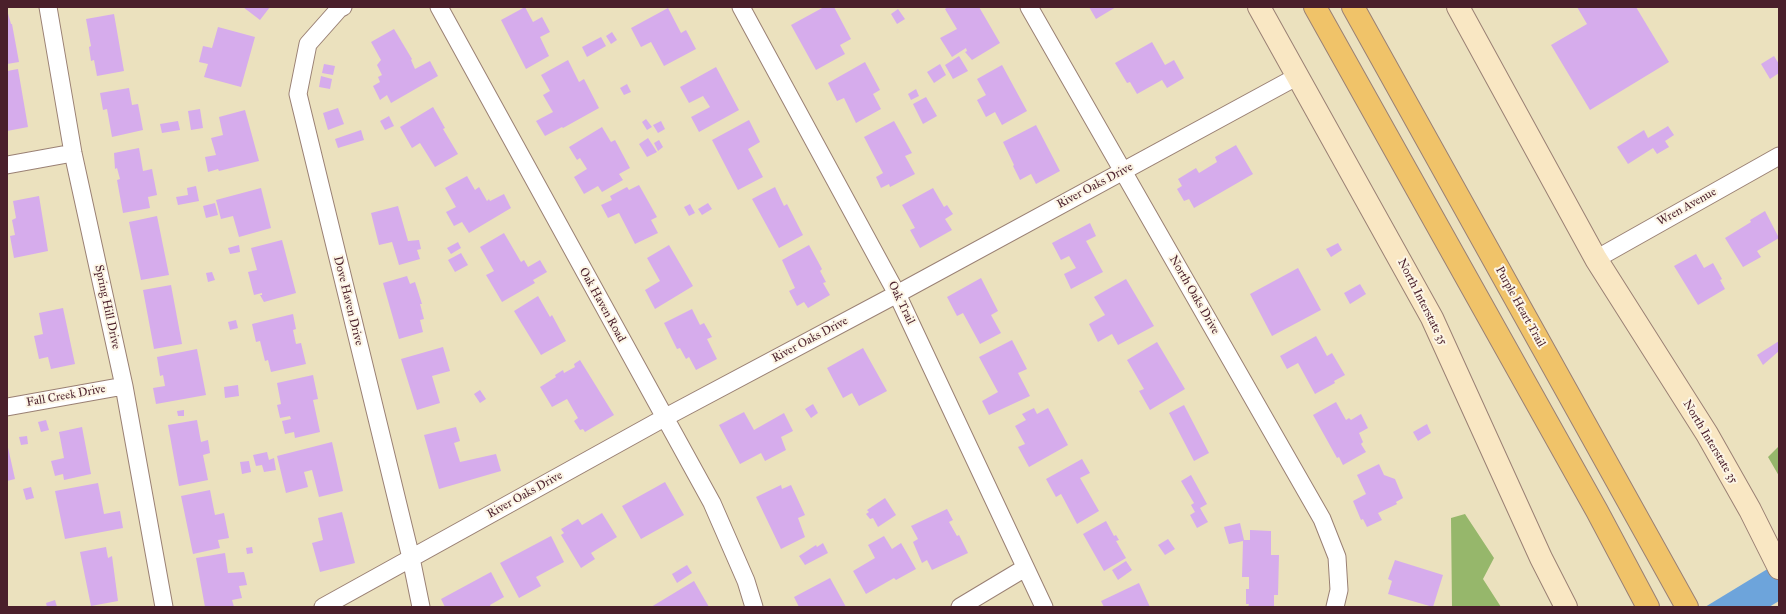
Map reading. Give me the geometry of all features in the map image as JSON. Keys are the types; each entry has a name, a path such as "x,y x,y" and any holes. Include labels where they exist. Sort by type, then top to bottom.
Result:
{"highway":[{"path":"1315,7 1597,511 1648,607"},
{"name":"Purple Heart Trail","path":"1353,7 1687,607"}],"main road":[{"name":"North Interstate 35","path":"1259,7 1432,318 1541,558 1566,607"},
{"name":"North Interstate 35","path":"1458,7 1596,259 1707,434 1750,510 1779,568"}],"street":[{"name":"Spring Hill Drive","path":"48,7 73,153 124,386 164,607"},
{"name":"Dove Haven Drive","path":"343,7 339,9 308,44 298,94 411,558 421,607"},
{"name":"Oak Haven Road","path":"439,7 712,503 746,580 754,607"},
{"name":"Oak Trail","path":"741,7 897,294 1044,607"},
{"name":"North Oaks Drive","path":"1029,7 1322,519 1337,556 1339,590 1335,607"},
{"name":"River Oaks Drive","path":"323,607 664,418 897,294 1298,76"},
{"path":"7,165 73,153"},
{"name":"Wren Avenue","path":"1596,259 1779,156"},
{"name":"Fall Creek Drive","path":"7,407 124,386"},
{"path":"960,607 1026,568"}],"green space":[{"path":"1779,446 1779,476 1768,457"},
{"path":"1465,514 1494,558 1483,579 1501,607 1452,607 1451,518"}],"water":[{"path":"1779,562 1779,601 1769,607 1705,607"}],"building":[{"path":"243,7 270,7 260,20"},
{"path":"525,7 533,22 542,17 550,32 540,37 549,56 526,69 501,20"},
{"path":"824,7 834,7 851,39 840,45 845,54 816,70 791,25"},
{"path":"948,7 979,7 1000,43 972,60 965,52 967,51 966,48 952,57 940,38 957,29 945,9"},
{"path":"1089,7 1116,7 1096,19"},
{"path":"1577,7 1636,7 1669,62 1590,110 1551,45 1587,24"},
{"path":"668,8 681,33 686,30 696,49 664,66 651,42 641,47 631,28"},
{"path":"898,9 905,19 897,24 891,14"},
{"path":"7,10 12,24 19,62 7,64"},
{"path":"114,14 124,71 97,76 94,60 91,61 89,47 91,46 86,19"},
{"path":"218,27 255,37 241,87 204,77 208,64 199,62 203,46 212,48"},
{"path":"394,29 412,59 411,60 415,69 430,61 438,76 391,103 387,95 380,100 373,86 380,82 378,77 382,75 377,65 381,60 371,42"},
{"path":"612,32 617,40 611,44 606,36"},
{"path":"601,37 606,46 587,57 582,47"},
{"path":"1152,42 1165,65 1174,60 1184,78 1167,88 1162,80 1137,94 1130,82 1127,83 1115,63"},
{"path":"959,56 968,71 953,79 945,65"},
{"path":"1774,56 1779,64 1779,73 1770,79 1761,64"},
{"path":"568,60 579,82 584,79 599,108 545,136 536,121 553,112 543,95 550,91 541,75"},
{"path":"865,62 880,90 873,94 881,109 856,123 844,98 837,101 828,83"},
{"path":"324,64 335,66 333,75 322,73"},
{"path":"940,64 946,75 934,83 927,72"},
{"path":"1002,65 1027,111 1002,125 995,112 986,117 977,100 986,95 977,79"},
{"path":"716,67 739,110 699,132 691,117 710,107 703,96 689,103 680,87"},
{"path":"18,69 28,127 7,131 7,71"},
{"path":"321,76 332,79 330,89 319,87"},
{"path":"627,84 631,92 624,95 620,88"},
{"path":"129,88 132,105 138,104 143,130 112,137 107,109 103,110 100,93"},
{"path":"916,89 919,96 911,100 908,94"},
{"path":"926,97 937,116 923,124 913,104"},
{"path":"433,107 445,128 443,129 458,154 435,167 420,143 412,148 400,127"},
{"path":"338,108 344,124 328,130 323,113"},
{"path":"200,109 203,128 191,130 188,111"},
{"path":"245,110 259,161 219,171 218,169 208,172 205,157 216,155 211,138 223,135 219,117"},
{"path":"389,116 394,126 385,130 380,121"},
{"path":"646,119 652,127 647,130 642,122"},
{"path":"749,120 760,142 748,149 763,177 738,190 712,140"},
{"path":"178,121 180,130 162,133 160,124"},
{"path":"661,121 665,129 658,133 653,125"},
{"path":"894,121 912,153 905,156 915,174 890,187 889,184 881,188 876,177 883,173 864,137"},
{"path":"1036,125 1060,171 1036,184 1031,174 1020,180 1003,142"},
{"path":"1668,126 1674,135 1665,141 1669,147 1657,154 1653,148 1628,164 1617,147 1644,130 1648,138"},
{"path":"602,127 611,142 615,140 630,168 619,174 623,180 602,192 598,186 584,194 574,177 587,169 580,158 577,160 569,147"},
{"path":"361,130 364,140 338,148 335,139"},
{"path":"648,138 657,152 647,157 639,144"},
{"path":"659,140 663,147 658,151 654,143"},
{"path":"1236,145 1253,174 1194,208 1189,199 1184,201 1177,189 1182,186 1178,179 1196,168 1199,173 1217,162 1215,157"},
{"path":"139,148 143,171 152,169 157,195 148,197 150,208 123,213 117,180 120,179 117,168 115,169 114,153"},
{"path":"467,176 475,190 479,187 487,201 504,194 511,208 469,233 462,222 454,226 446,212 456,207 445,188"},
{"path":"639,185 657,217 651,220 658,233 635,244 619,213 608,218 601,205 612,200 610,196 627,187 629,190"},
{"path":"196,186 199,201 178,205 176,197 188,195 187,188"},
{"path":"775,187 784,206 787,204 803,235 779,248 752,199"},
{"path":"261,188 271,228 239,237 233,216 221,219 216,200"},
{"path":"933,188 944,207 947,205 953,214 945,219 952,230 920,248 910,230 915,228 902,205"},
{"path":"39,196 48,251 14,258 10,236 15,235 12,220 16,218 13,201"},
{"path":"215,203 218,215 206,218 203,206"},
{"path":"708,203 712,209 702,215 698,209"},
{"path":"690,204 695,213 689,216 684,207"},
{"path":"398,206 408,241 419,240 421,249 417,250 420,259 399,265 392,242 379,245 371,213"},
{"path":"1765,211 1779,238 1757,251 1761,257 1743,267 1725,238 1751,222 1750,220"},
{"path":"157,216 169,275 141,280 129,222"},
{"path":"1090,223 1096,236 1086,241 1103,272 1071,289 1064,274 1076,268 1069,256 1061,260 1052,243"},
{"path":"504,233 521,262 524,260 528,267 540,260 547,272 533,280 535,283 502,302 486,275 494,271 480,247"},
{"path":"282,240 296,293 264,302 260,295 262,295 262,293 254,295 248,272 257,270 251,248"},
{"path":"458,242 461,248 451,254 447,248"},
{"path":"1338,243 1342,250 1331,257 1326,249"},
{"path":"239,245 240,252 230,254 228,248"},
{"path":"669,245 693,286 655,309 645,290 660,281 647,258"},
{"path":"809,245 822,269 820,271 826,282 823,283 830,295 808,308 804,302 797,306 789,291 795,288 782,260"},
{"path":"461,253 468,265 455,272 448,260"},
{"path":"1696,254 1704,268 1713,263 1722,279 1720,280 1725,289 1698,305 1674,266"},
{"path":"1298,268 1321,310 1272,336 1250,294"},
{"path":"212,272 215,280 208,282 206,273"},
{"path":"407,276 410,284 415,282 422,304 420,304 424,319 420,320 423,332 399,339 383,283"},
{"path":"981,278 998,311 991,315 1001,333 980,344 963,313 957,316 947,297"},
{"path":"1126,279 1154,326 1118,345 1112,334 1098,342 1089,324 1105,315 1094,297"},
{"path":"1360,284 1366,294 1350,304 1344,293"},
{"path":"171,285 182,344 154,349 143,290"},
{"path":"538,296 550,317 552,315 566,341 541,355 514,311"},
{"path":"63,308 75,364 51,369 48,357 39,359 34,336 43,334 39,313"},
{"path":"692,309 700,325 704,323 712,337 707,339 717,359 696,370 689,357 686,359 680,348 677,349 664,323"},
{"path":"293,314 296,329 293,330 296,344 301,343 306,364 271,372 268,360 265,361 260,341 256,342 252,324"},
{"path":"236,320 238,328 230,330 228,322"},
{"path":"1316,336 1327,356 1332,353 1345,375 1334,381 1335,383 1315,394 1298,363 1287,369 1280,356"},
{"path":"1012,340 1027,369 1018,373 1030,396 989,415 982,401 998,392 979,357"},
{"path":"1779,341 1779,351 1763,365 1757,355"},
{"path":"1157,342 1185,389 1150,410 1139,391 1144,389 1127,360"},
{"path":"443,347 450,371 432,376 440,403 417,410 401,359"},
{"path":"863,348 887,391 859,406 852,393 843,398 827,368"},
{"path":"197,349 206,395 156,404 153,388 165,386 163,375 160,376 157,357"},
{"path":"580,360 614,415 585,432 583,429 580,430 574,421 578,418 567,399 552,407 540,387 556,377 555,375 563,370 564,373 575,367 574,364"},
{"path":"313,375 318,399 313,400 320,432 295,438 294,432 285,434 282,421 291,419 290,416 280,418 277,405 281,404 277,383"},
{"path":"238,385 239,396 225,398 224,387"},
{"path":"480,390 486,399 480,403 474,394"},
{"path":"1336,402 1346,420 1349,418 1351,420 1361,414 1368,428 1359,433 1363,442 1361,444 1366,452 1343,465 1339,457 1337,458 1313,415"},
{"path":"813,404 818,413 811,418 805,409"},
{"path":"1184,405 1209,453 1194,461 1169,413"},
{"path":"1034,408 1037,414 1048,408 1068,445 1029,467 1018,447 1025,444 1015,426 1026,420 1022,414"},
{"path":"184,410 184,416 178,416 177,411"},
{"path":"744,412 754,430 784,413 793,431 781,437 786,450 765,461 761,453 740,464 719,425"},
{"path":"46,420 49,430 41,432 38,422"},
{"path":"197,420 201,442 208,440 210,453 203,455 208,480 179,486 168,425"},
{"path":"1427,424 1431,433 1418,441 1413,432"},
{"path":"82,427 91,474 64,480 63,474 55,476 51,461 64,458 59,432"},
{"path":"456,427 460,441 454,443 460,462 496,454 501,471 439,489 424,435"},
{"path":"27,436 28,444 21,445 19,437"},
{"path":"332,442 343,491 319,497 312,470 304,472 308,487 286,493 277,456"},
{"path":"7,443 15,479 7,481"},
{"path":"267,452 269,460 274,458 276,470 264,472 262,465 256,466 253,455"},
{"path":"1082,459 1090,473 1080,478 1099,511 1077,524 1061,494 1056,497 1046,479"},
{"path":"249,461 251,472 242,474 240,462"},
{"path":"1379,464 1384,475 1395,479 1403,498 1396,502 1397,504 1378,513 1382,520 1367,527 1363,519 1361,520 1353,501 1366,494 1357,475"},
{"path":"1191,475 1207,504 1200,508 1208,522 1197,528 1190,515 1195,512 1191,505 1194,503 1181,481"},
{"path":"665,482 684,515 641,539 622,506"},
{"path":"98,483 104,514 120,511 123,528 65,539 55,491"},
{"path":"781,485 782,489 791,485 805,515 798,518 805,537 781,549 756,497"},
{"path":"31,487 34,498 26,500 23,489"},
{"path":"210,490 215,515 224,513 229,538 218,540 220,548 193,554 181,496"},
{"path":"885,498 896,515 878,527 873,518 870,519 866,514 869,512 867,510"},
{"path":"947,509 953,520 949,522 957,536 959,535 968,553 932,570 927,560 922,563 913,542 918,539 911,526"},
{"path":"342,512 355,563 320,572 312,543 323,540 318,518"},
{"path":"602,513 617,537 591,553 595,559 581,568 561,535 564,533 561,529 578,519 582,525"},
{"path":"1106,521 1114,536 1116,535 1119,540 1116,541 1126,558 1104,571 1083,534"},
{"path":"1240,523 1244,540 1250,540 1250,530 1271,531 1271,555 1279,555 1278,595 1274,595 1274,607 1248,607 1249,604 1246,604 1246,589 1249,589 1249,577 1242,577 1243,541 1229,544 1224,527"},
{"path":"551,536 564,562 536,577 541,586 519,598 500,563"},
{"path":"884,536 892,549 901,543 916,569 896,580 894,578 866,594 853,571 875,558 868,545"},
{"path":"1168,539 1175,549 1165,555 1158,545"},
{"path":"823,543 828,553 805,565 799,556 816,545 817,547"},
{"path":"106,547 108,558 112,556 118,601 91,606 80,552"},
{"path":"252,547 253,553 247,554 246,548"},
{"path":"225,553 228,573 244,572 247,585 239,586 242,598 232,600 234,607 205,607 196,558"},
{"path":"1395,560 1443,575 1433,607 1388,594 1392,581 1388,579"},
{"path":"1126,561 1132,570 1118,580 1112,570"},
{"path":"687,565 692,573 677,583 672,574"},
{"path":"491,572 504,597 490,605 491,607 445,607 441,599"},
{"path":"830,578 846,607 799,607 794,597"},
{"path":"694,581 709,607 651,607"},
{"path":"1139,583 1150,607 1104,607 1101,601"},
{"path":"55,600 57,607 47,607 46,603"}]}
